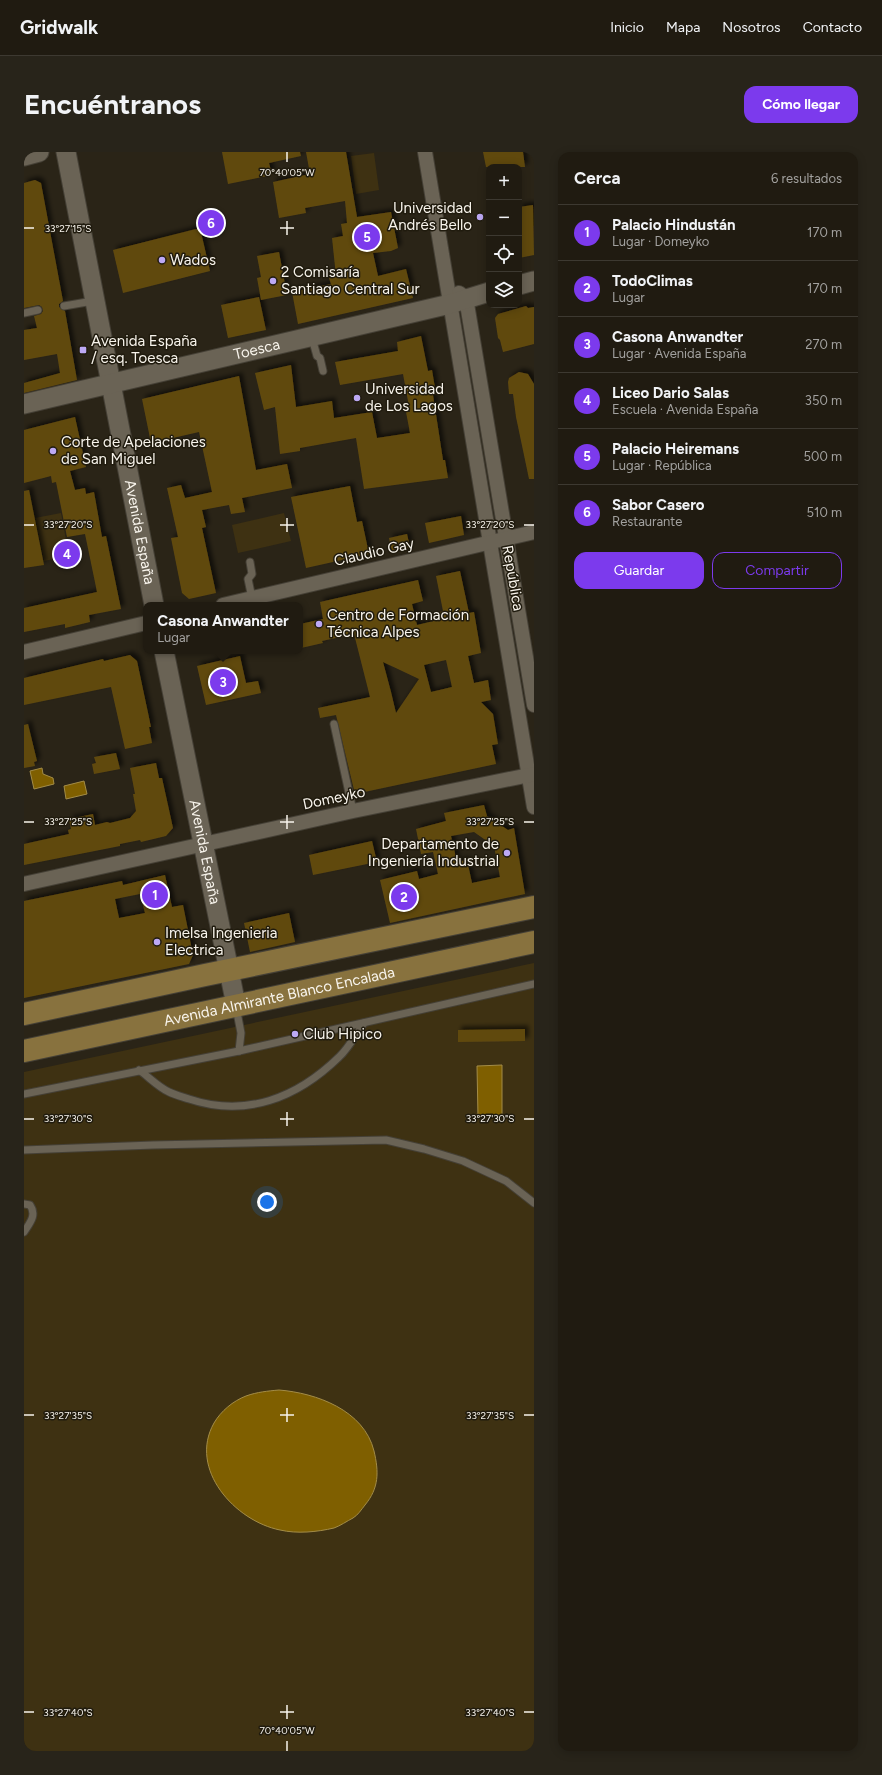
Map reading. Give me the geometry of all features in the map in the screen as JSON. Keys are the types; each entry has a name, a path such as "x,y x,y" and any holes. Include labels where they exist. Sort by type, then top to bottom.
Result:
{"main road":[{"path":"24,1014 534,907"},
{"name":"Avenida Almirante Blanco Encalada","path":"24,1050 534,942"}],"street":[{"path":"24,156 39,152"},
{"name":"Avenida España","path":"66,152 153,602"},
{"name":"República","path":"425,152 446,284 458,301 506,538 534,705"},
{"path":"522,284 534,281"},
{"name":"Toesca","path":"24,404 312,337 486,293"},
{"name":"República","path":"458,301 490,542 531,775 534,807"},
{"name":"Claudio Gay","path":"235,602 534,532"},
{"path":"24,652 143,624"},
{"name":"Avenida España","path":"165,654 236,1005"},
{"name":"Domeyko","path":"24,884 203,845 353,810 531,775"}],"lane":[{"path":"64,306 95,301"},
{"path":"24,313 38,310"},
{"path":"312,337 323,371"},
{"path":"250,562 252,574 248,579 252,598"},
{"path":"334,724 353,810"},
{"path":"24,1094 239,1050 534,984"},
{"path":"236,1005 241,1033 239,1050"},
{"path":"139,1070 168,1092 199,1102 223,1107 252,1105 283,1097 312,1080 340,1056 364,1023"},
{"path":"24,1150 153,1145 386,1140 424,1149 462,1161 506,1181 534,1203"},
{"path":"24,1204 30,1205 33,1209 33,1219 24,1232"}],"shaded area":[{"path":"374,153 379,190 356,194 351,156"},
{"path":"61,513 69,556 44,561 35,518"},
{"path":"284,513 291,541 238,553 232,525"},
{"path":"42,768 43,774 53,778 54,784 34,789 30,771"},
{"path":"84,781 87,794 66,799 64,786"},
{"path":"534,963 534,1751 24,1751 24,1072"},
{"path":"502,1065 502,1116 478,1117 477,1066"},
{"path":"279,1390 308,1395 337,1406 349,1414 369,1437 377,1466 377,1480 373,1492 370,1499 358,1514 334,1528 321,1531 300,1532 280,1530 263,1525 247,1516 232,1504 220,1490 212,1475 207,1458 208,1440 214,1423 220,1414 241,1398 258,1393"}],"building":[{"path":"222,152 300,152 301,156 269,163 272,175 228,184"},
{"path":"306,152 346,152 357,217 391,212 398,248 391,251 373,253 378,276 406,269 413,298 298,324 292,292 331,284 329,278 336,276 332,238 343,236 341,224 347,223 345,201 305,208 306,213 279,218 273,182 310,174"},
{"path":"483,152 523,152 525,167 522,167 522,164 486,164 486,167"},
{"path":"35,180 41,183 63,301 59,304 59,307 65,311 77,380 24,393 24,383 60,373 57,354 24,360 24,330 37,328 34,316 41,314 43,311 42,307 39,305 24,308 24,183"},
{"path":"533,205 534,255 522,257 522,236 522,207"},
{"name":"Wados","path":"200,228 210,271 123,293 113,250"},
{"path":"279,252 287,295 261,300 257,278 261,277 257,256"},
{"path":"259,297 266,330 228,338 221,305"},
{"path":"522,307 534,307 534,344 503,352 500,340 498,338 495,318 498,314"},
{"path":"421,336 428,371 432,370 436,394 433,395 443,460 445,460 448,478 364,489 356,438 300,448 300,451 280,454 275,407 264,410 255,373 291,365 296,407 332,401 334,418 372,412 377,438 410,433 406,412 410,412 403,374 340,385 335,362 398,351 397,342"},
{"path":"519,372 528,374 534,384 534,479 529,479 516,417 513,394 509,394 509,378"},
{"path":"239,376 256,470 287,464 292,488 242,498 245,512 231,514 229,505 202,510 206,527 202,528 216,593 189,599 182,593 171,538 178,537 167,488 181,485 185,498 212,492 199,432 151,443 142,399"},
{"path":"75,417 86,467 70,471 75,490 85,488 86,494 94,492 102,537 106,536 121,609 89,615 90,622 65,628 65,624 24,632 24,608 97,592 85,534 67,537 56,482 52,483 51,476 24,483 24,430"},
{"path":"350,486 357,522 362,521 369,554 306,568 291,497"},
{"path":"29,490 44,565 24,568 24,491"},
{"path":"461,516 464,535 429,543 425,523"},
{"path":"407,534 410,547 392,552 389,538"},
{"path":"460,571 469,613 474,612 481,653 468,656 474,683 488,680 491,700 481,702 493,714 498,744 492,745 496,764 355,794 336,715 320,718 318,708 370,697 354,634 322,641 323,643 303,648 303,623 323,619 320,602 418,580 423,601 412,604 417,625 442,619 440,612 443,611 436,576","holes":["446,660 452,687 431,692 424,665","383,662 419,679 396,713"]},
{"path":"130,655 137,661 151,727 149,727 152,743 125,749 111,687 24,705 24,678 103,659 104,661"},
{"path":"240,656 246,683 258,681 261,693 206,705 197,666"},
{"path":"28,724 37,761 34,762 35,766 24,768 24,725"},
{"path":"116,753 120,769 94,774 92,764 96,763 94,757"},
{"path":"156,763 159,778 162,778 173,828 166,836 141,842 140,840 120,844 120,846 24,865 24,844 69,834 68,830 71,829 69,819 93,814 95,825 130,818 136,811 133,794 135,794 130,768"},
{"path":"484,805 487,816 508,830 514,828 525,894 390,923 380,880 417,871 419,879 438,874 433,852 421,854 416,829 446,821 444,813","holes":["474,832 494,846 500,877 472,883 467,860 457,862 451,836"]},
{"path":"372,841 377,862 313,875 309,855"},
{"path":"165,875 172,907 183,905 193,955 189,964 24,998 24,901 122,881 123,885","holes":["140,894 145,913 119,918 115,899"]},
{"path":"289,913 295,942 250,952 244,923"},
{"path":"525,1029 525,1041 458,1042 458,1030"}],"place":[{"name":"Universidad Andrés Bello","path":"480,217"},
{"name":"Sabor Casero","path":"211,223"},
{"name":"Palacio Heiremans","path":"367,237"},
{"name":"Wados","path":"162,260"},
{"name":"2 Comisaría Santiago Central Sur","path":"273,281"},
{"name":"Avenida España / esq. Toesca","path":"83,350"},
{"name":"Universidad de Los Lagos","path":"357,398"},
{"name":"Corte de Apelaciones de San Miguel","path":"53,451"},
{"name":"Liceo Dario Salas","path":"67,554"},
{"name":"Centro de Formación Técnica Alpes","path":"319,624"},
{"name":"Casona Anwandter","path":"223,682"},
{"name":"Departamento de Ingeniería Industrial","path":"507,853"},
{"name":"Palacio Hindustán","path":"155,895"},
{"name":"TodoClimas","path":"404,897"},
{"name":"Imelsa Ingenieria Electrica","path":"157,942"},
{"name":"Club Hipico","path":"295,1034"}]}
